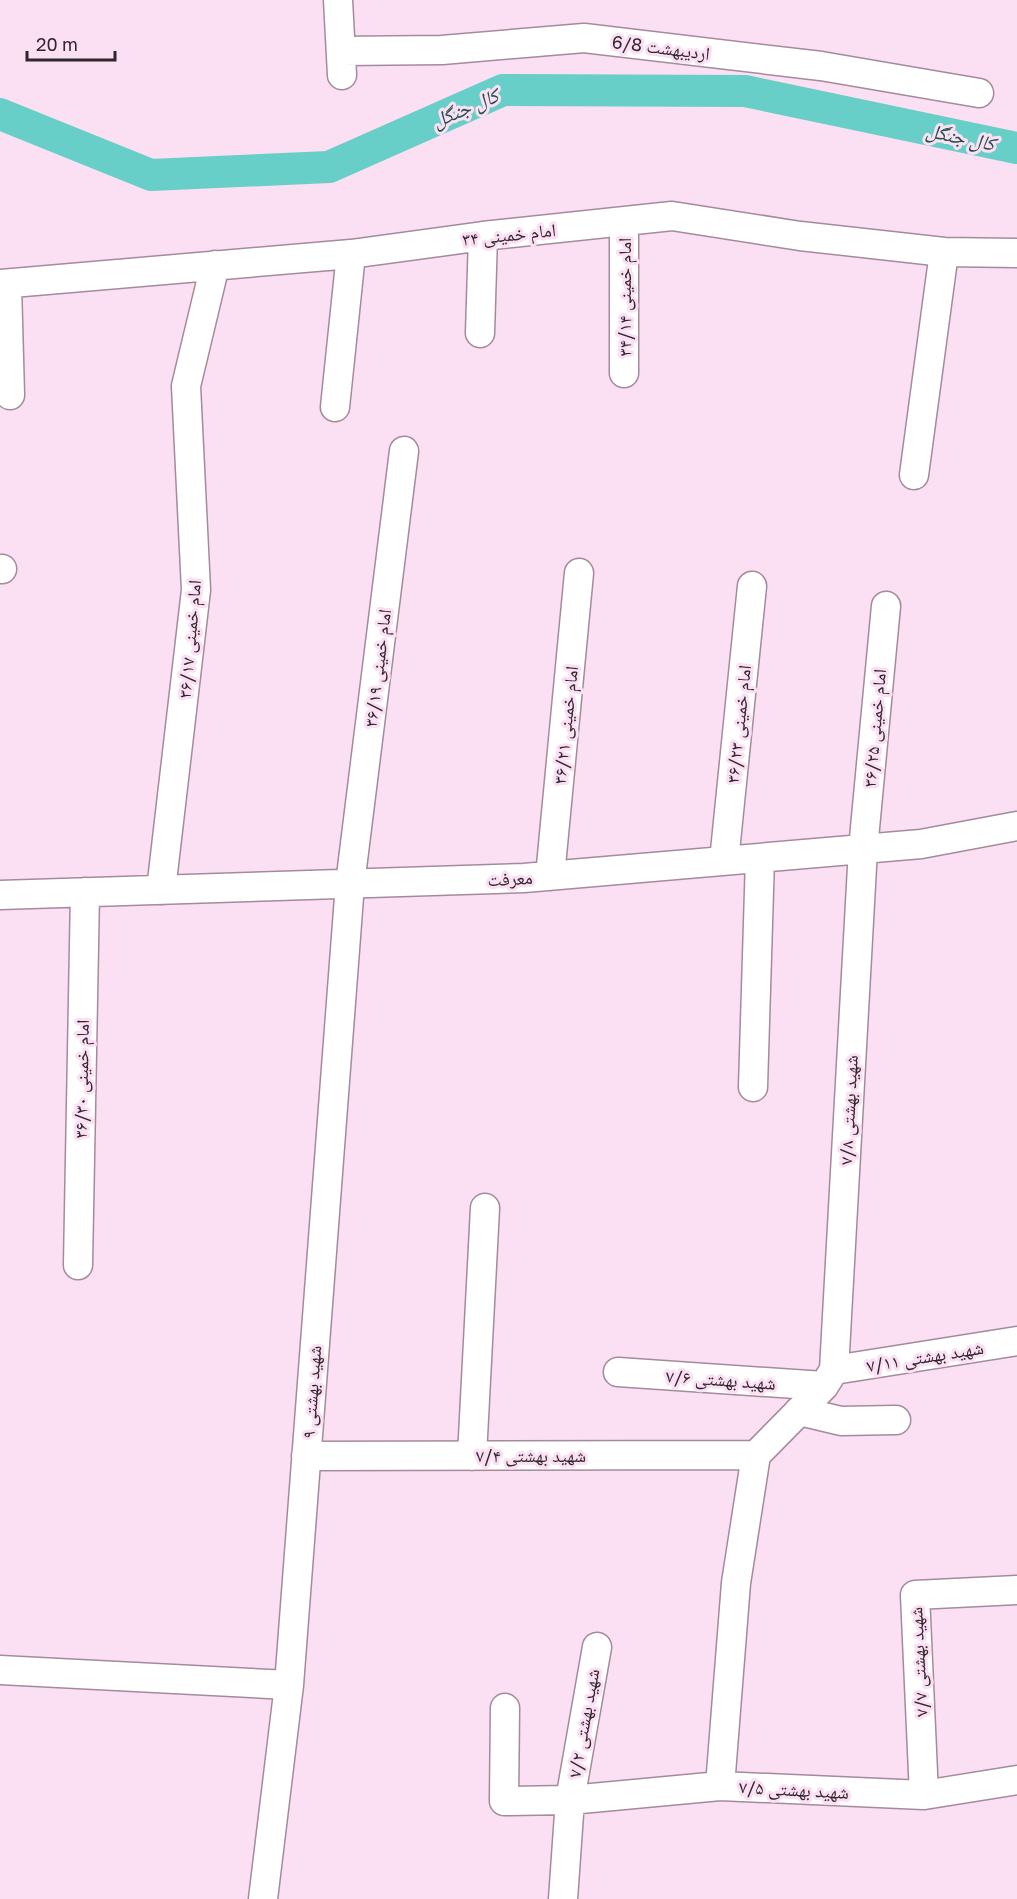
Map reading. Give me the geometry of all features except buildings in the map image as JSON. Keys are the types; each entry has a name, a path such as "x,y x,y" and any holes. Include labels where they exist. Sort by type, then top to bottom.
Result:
{"street":[{"name":"اردیبهشت 6/8","path":"338,0 341,63 442,50 584,38 820,66 979,93"},
{"name":"امام خمینی ۳۴","path":"3,284 351,254 483,236 672,216 801,236 944,252 1017,253"},
{"name":"امام خمینی ۳۴/۱۴","path":"624,221 624,373"},
{"path":"480,333 483,236"},
{"path":"914,475 944,252"},
{"path":"335,407 351,254"},
{"name":"امام خمینی ۳۶/۱۷","path":"161,890 196,590 186,386 215,265"},
{"path":"3,284 10,395"},
{"name":"امام خمینی ۳۶/۱۹","path":"350,884 404,451"},
{"name":"امام خمینی ۳۶/۲۱","path":"550,876 579,573"},
{"name":"امام خمینی ۳۶/۲۳","path":"724,861 752,586"},
{"name":"امام خمینی ۳۶/۲۵","path":"863,849 886,606"},
{"name":"معرفت","path":"0,895 550,876 921,844 1017,826"},
{"name":"شهید بهشتی ۷/۸","path":"829,1378 863,849"},
{"path":"753,1087 760,858"},
{"name":"شهید بهشتی ۹","path":"262,1899 289,1685 350,884"},
{"name":"امام خمینی ۳۶/۳۰","path":"78,1265 85,892"},
{"path":"472,1455 485,1208"},
{"name":"شهید بهشتی ۷/۱۱","path":"829,1378 1017,1341"},
{"name":"شهید بهشتی ۷/۶","path":"618,1372 829,1378"},
{"path":"720,1786 736,1582 756,1455 829,1378"},
{"path":"800,1411 841,1421 896,1420"},
{"name":"شهید بهشتی ۷/۴","path":"306,1456 756,1455"},
{"name":"شهید بهشتی ۷/۷","path":"924,1795 915,1595 1017,1590"},
{"name":"شهید بهشتی ۷/۲","path":"563,1899 570,1800 597,1647"},
{"path":"0,1670 289,1685"},
{"name":"شهید بهشتی ۷/۵","path":"505,1708 504,1801 570,1800 720,1786 924,1795 1017,1780"}],"waterway":[{"name":"کال جنگل","path":"0,114 151,175 329,167 503,90 745,91 1017,148"}]}
